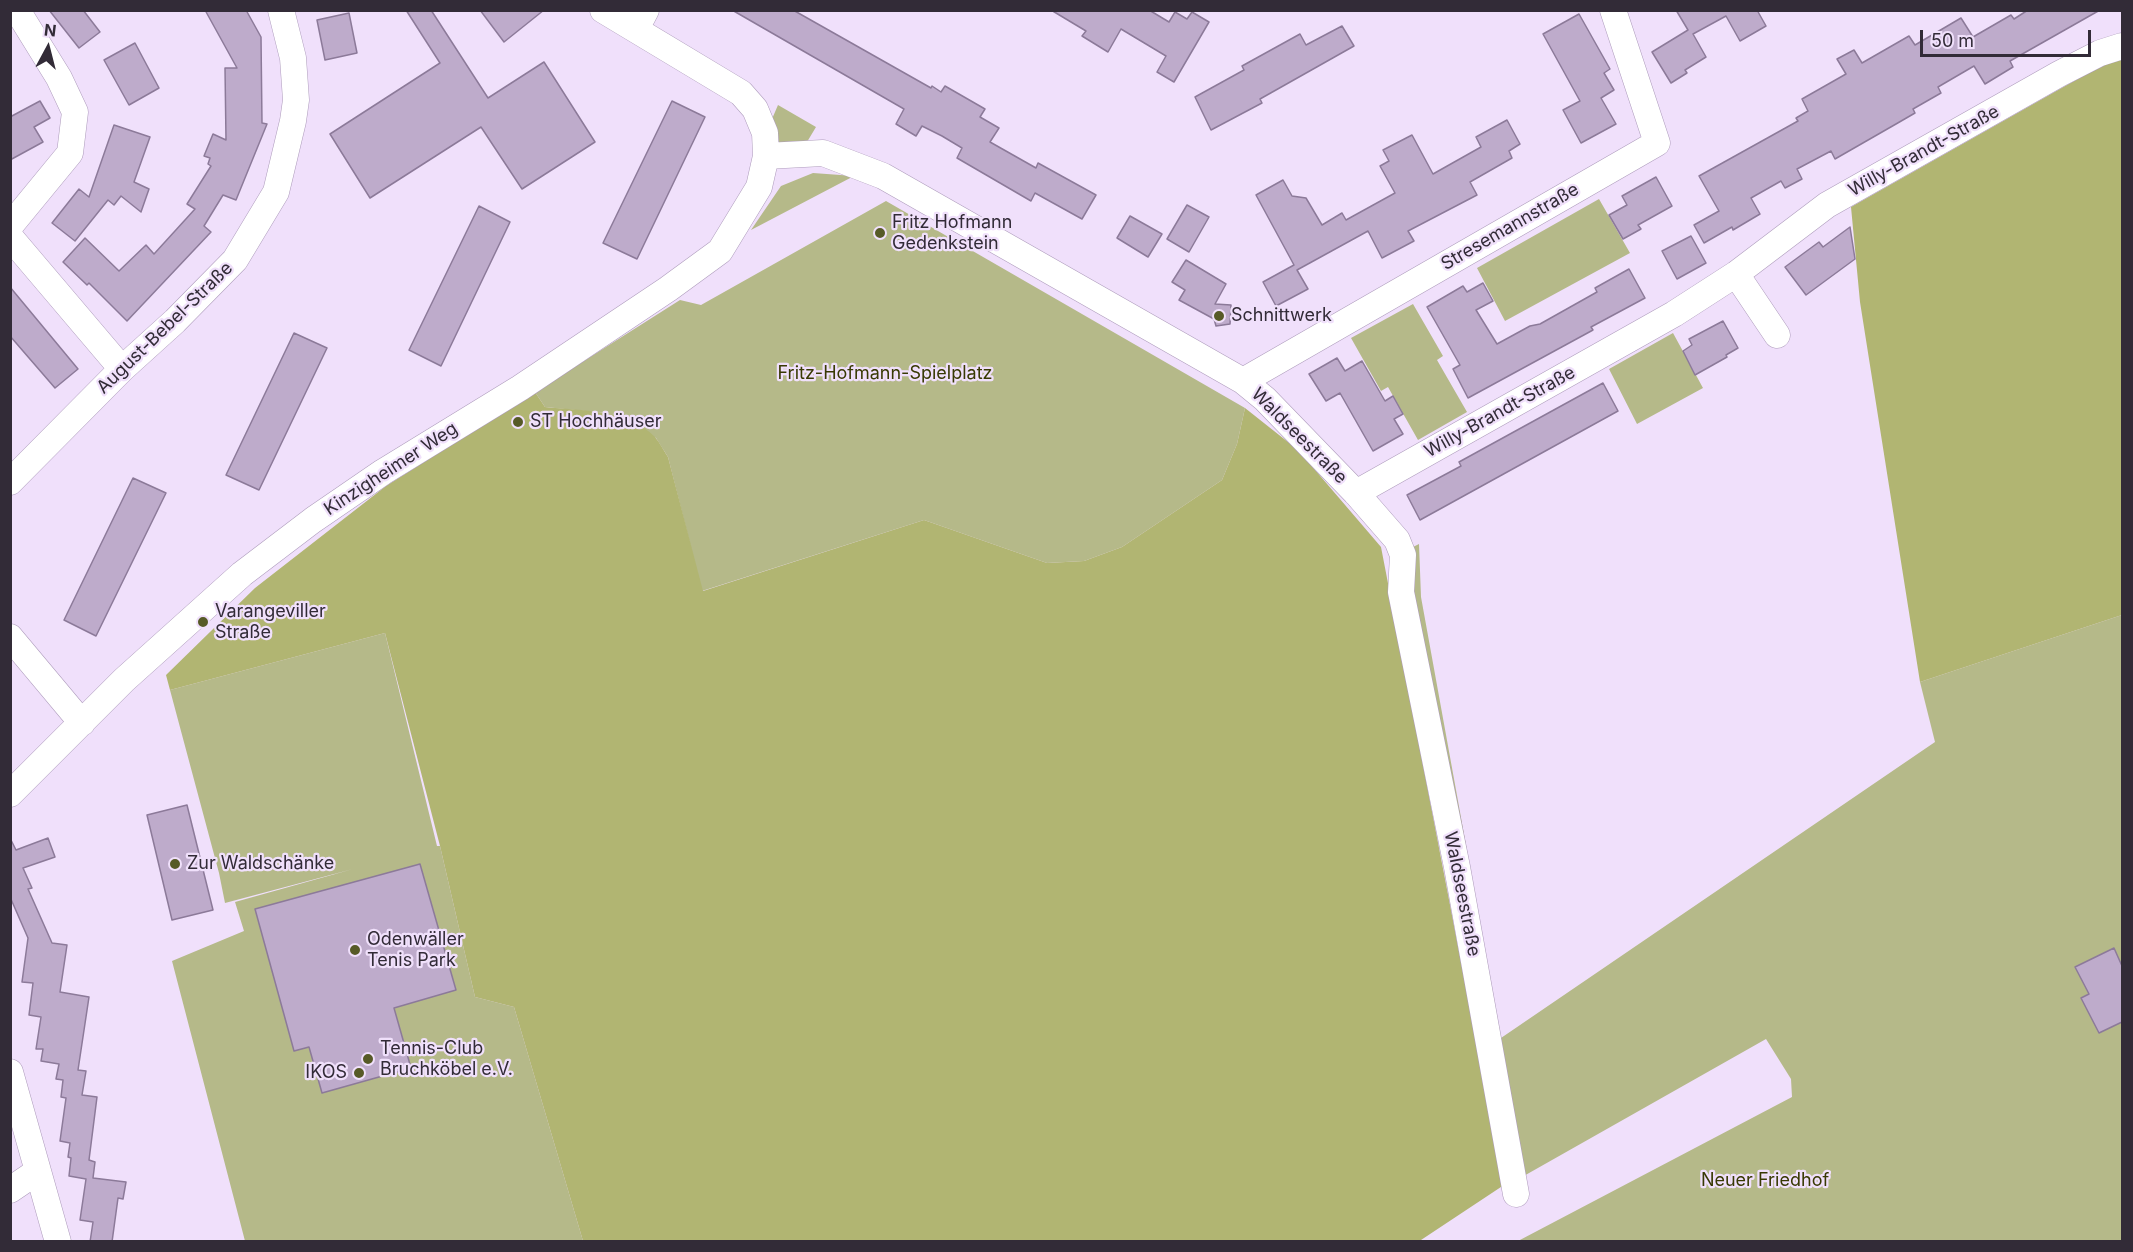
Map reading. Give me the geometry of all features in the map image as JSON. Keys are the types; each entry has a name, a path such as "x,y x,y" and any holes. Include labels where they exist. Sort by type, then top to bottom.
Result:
{"street":[{"path":"10,226 69,153 75,112 59,78 17,10"},
{"name":"August-Bebel-Straße","path":"10,482 122,369 176,321 235,260 276,192 296,100 293,57 281,10"},
{"path":"603,10 641,20 741,93 755,108 765,133 766,156"},
{"name":"Stresemannstraße","path":"1244,381 1657,142 1613,10"},
{"name":"Willy-Brandt-Straße","path":"1356,494 1674,314 1736,274 1827,205 2059,74 2100,53 2122,46"},
{"name":"Waldseestraße","path":"766,156 823,153 883,176 1244,381 1356,494 1397,540 1403,555 1401,592 1457,867 1516,1194"},
{"name":"Kinzigheimer Weg","path":"10,794 123,680 242,574 313,520 383,472 549,369 720,251 759,187 766,156"},
{"path":"10,237 122,369"},
{"path":"1736,274 1777,335"},
{"path":"10,637 82,723"},
{"path":"10,1072 58,1242"},
{"path":"10,1190 38,1171"}],"green space":[{"path":"2120,55 2122,67 2122,615 1920,682 1860,302 1851,207"},
{"path":"778,105 816,127 807,142 795,146 778,142 772,119"},
{"path":"813,173 854,176 751,230 781,186"},
{"path":"1599,199 1630,253 1505,321 1477,268"},
{"name":"Fritz-Hofmann-Spielplatz","path":"886,201 1245,408 1237,444 1222,480 1122,547 1084,561 1047,563 924,520 702,591 668,457 656,438 605,413 545,407 535,392 680,300 701,305"},
{"path":"1413,304 1443,356 1437,360 1467,412 1418,440 1388,387 1381,391 1351,338"},
{"path":"1673,333 1703,388 1637,424 1609,369"},
{"path":"535,392 545,407 618,416 644,428 655,437 668,457 703,591 924,520 1047,563 1084,561 1122,547 1222,480 1237,444 1245,408 1298,450 1381,547 1504,1185 1421,1241 583,1241 514,1007 475,997 440,846 385,633 170,690 166,675 255,588 386,486"},
{"name":"Neuer Friedhof","path":"1419,544 1421,597 1501,1038 1935,742 1920,682 2122,615 2122,1241 1518,1241 1792,1097 1791,1079 1766,1039 1522,1177 1412,604 1411,548"},
{"path":"385,633 437,846 440,846 475,997 514,1007 583,1241 245,1241 172,961 244,931 235,902 353,869 225,903 170,690"}],"building":[{"path":"49,10 83,10 100,32 79,48"},
{"path":"205,10 246,10 261,37 262,123 267,124 236,200 223,195 204,226 211,232 127,321 89,283 87,285 63,262 85,238 119,271 146,245 154,254 195,209 187,204 211,166 208,164 210,158 204,156 213,134 226,140 225,68 237,68"},
{"path":"406,10 431,10 488,98 544,62 595,142 522,189 481,127 370,198 330,134 440,63"},
{"path":"480,10 544,10 504,42"},
{"path":"732,10 793,10 931,88 932,86 941,92 945,86 985,109 980,117 999,128 990,142 1036,168 1038,163 1096,195 1082,219 1035,193 1031,201 957,158 962,148 942,136 922,126 916,136 896,124 904,109"},
{"path":"1051,10 1149,10 1169,22 1175,12 1187,19 1192,12 1209,22 1174,82 1157,72 1166,56 1121,29 1108,52 1082,36 1086,31"},
{"path":"1676,10 1757,10 1766,26 1740,41 1726,16 1693,34 1706,57 1685,70 1687,73 1671,83 1652,52 1688,30"},
{"path":"2028,10 2100,10 2010,61 2013,67 1985,84 1974,66 1938,87 1941,93 1913,109 1915,113 1835,159 1831,151 1797,169 1802,179 1785,188 1781,181 1751,198 1760,214 1704,243 1694,225 1719,211 1699,176 1798,121 1796,118 1808,111 1802,99 1846,74 1837,59 1854,50 1862,63 1909,36 1915,45 1961,18 1973,37 2011,15 2014,19"},
{"path":"349,13 357,53 325,60 317,20"},
{"path":"1579,14 1610,69 1604,73 1614,90 1601,98 1616,124 1581,143 1563,110 1580,101 1543,34"},
{"path":"1342,26 1354,46 1260,99 1262,103 1211,130 1195,97 1244,70 1242,66 1300,34 1306,45"},
{"path":"135,43 159,88 129,105 104,60"},
{"path":"40,101 50,118 34,127 43,142 10,160 10,117"},
{"path":"672,101 705,117 637,259 603,243"},
{"path":"1507,120 1520,144 1509,151 1512,158 1470,182 1477,195 1408,231 1414,241 1382,258 1368,231 1297,270 1308,289 1276,306 1263,282 1294,265 1256,195 1283,180 1292,196 1306,198 1322,225 1342,213 1346,220 1395,193 1380,166 1389,161 1383,150 1412,135 1433,174 1481,147 1476,137"},
{"path":"114,125 150,137 134,182 149,189 141,212 121,196 114,205 108,200 75,241 52,223 79,189 89,197"},
{"path":"1656,177 1672,206 1638,225 1641,229 1623,239 1609,215 1627,205 1622,196"},
{"path":"1187,205 1209,217 1189,252 1167,239"},
{"path":"479,206 510,222 441,366 409,350"},
{"path":"1130,216 1162,234 1148,257 1117,238"},
{"path":"1850,227 1855,259 1806,295 1785,267 1819,242 1823,247"},
{"path":"1691,236 1706,263 1677,279 1662,251"},
{"path":"1186,260 1226,284 1215,304 1231,305 1230,324 1216,326 1214,319 1179,300 1185,290 1172,282"},
{"path":"1629,269 1645,298 1591,327 1593,330 1468,398 1453,369 1460,365 1427,307 1463,286 1467,292 1483,283 1493,301 1476,310 1497,344 1530,326 1540,324 1597,292 1595,288"},
{"path":"10,287 78,369 55,388 10,336"},
{"path":"1723,321 1738,348 1695,375 1683,351 1692,345 1689,339"},
{"path":"294,333 327,348 259,490 226,475"},
{"path":"1337,358 1345,371 1362,361 1385,401 1393,396 1403,414 1394,419 1403,434 1373,451 1340,393 1326,401 1309,374"},
{"path":"1603,383 1618,411 1420,520 1407,495 1461,466 1459,462"},
{"path":"133,478 166,493 96,636 64,620"},
{"path":"187,805 213,910 172,920 147,815"},
{"path":"10,838 16,850 48,838 55,857 23,868 32,888 28,889 52,943 67,945 60,992 89,997 78,1070 86,1071 82,1095 97,1097 89,1160 95,1162 93,1178 126,1182 123,1199 118,1198 112,1242 90,1242 93,1222 80,1220 86,1179 69,1176 70,1143 60,1141 66,1098 61,1097 63,1080 56,1079 59,1064 41,1061 43,1049 36,1049 41,1017 29,1015 33,983 22,982 28,938 10,897"},
{"name":"Odenwäller Tenis Park","path":"420,864 456,990 394,1008 411,1068 322,1093 309,1047 294,1051 255,909"},
{"path":"2114,948 2122,966 2122,1022 2099,1033 2081,998 2089,994 2075,967"}],"place":[{"name":"Fritz Hofmann Gedenkstein","path":"880,233"},
{"name":"Schnittwerk","path":"1219,316"},
{"name":"ST Hochhäuser","path":"518,422"},
{"name":"Varangeviller Straße","path":"203,622"},
{"name":"Zur Waldschänke","path":"175,864"},
{"name":"Odenwäller Tenis Park","path":"355,950"},
{"name":"Tennis-Club Bruchköbel e.V.","path":"368,1059"},
{"name":"IKOS","path":"359,1073"}]}
